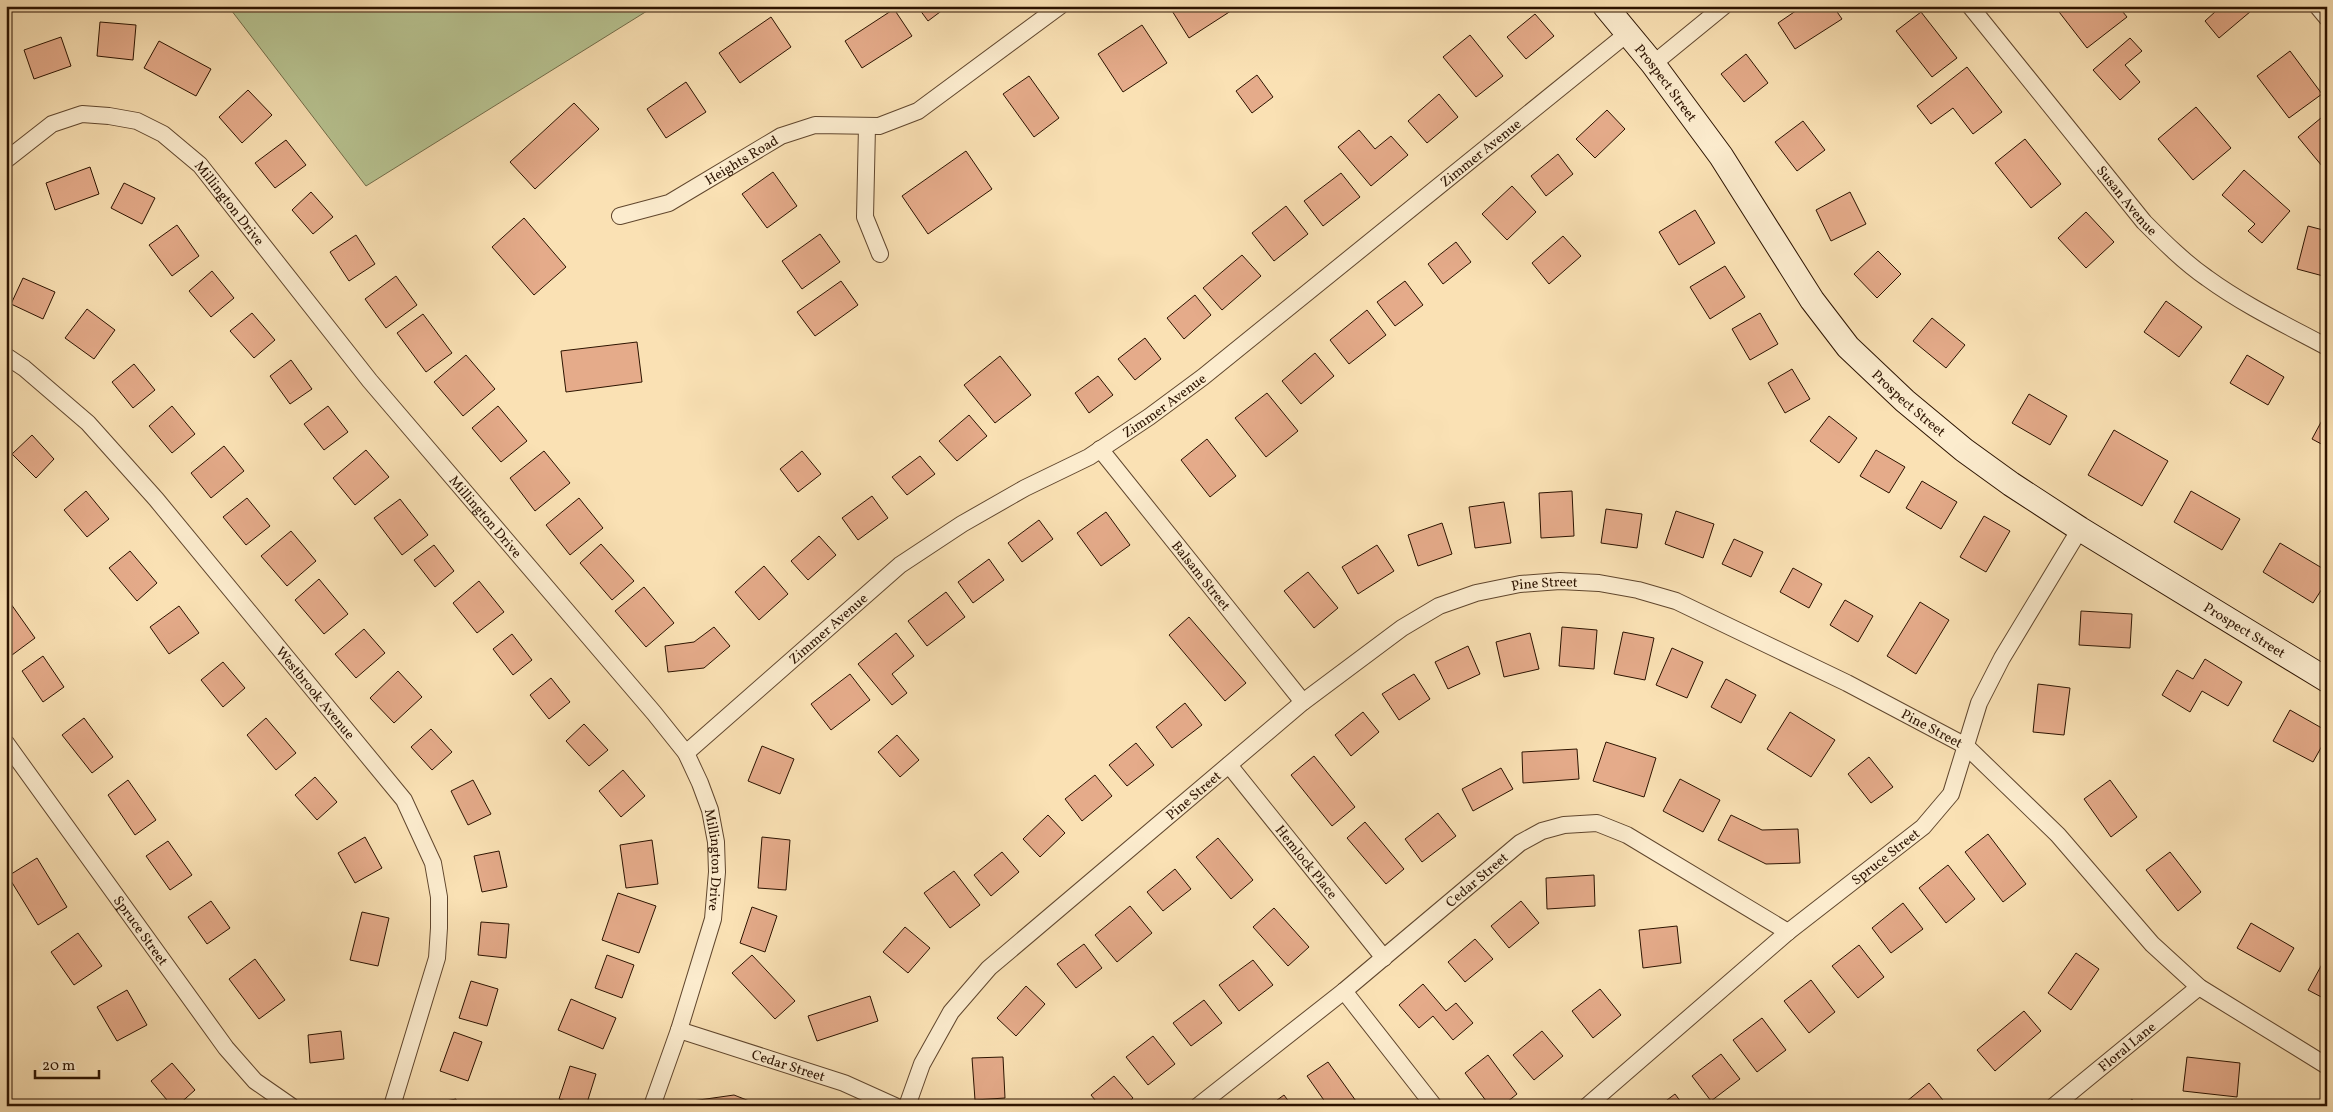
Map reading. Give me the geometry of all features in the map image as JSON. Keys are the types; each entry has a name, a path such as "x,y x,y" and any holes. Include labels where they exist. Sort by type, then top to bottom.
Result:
{"main road":[{"name":"Prospect Street","path":"1605,6 1653,64 1721,156 1812,300 1848,347 1905,401 1964,450 2080,529 2327,680"}],"street":[{"name":"Heights Road","path":"620,216 669,203 781,136 815,125 879,126 918,111 1060,6"},
{"path":"1653,64 1724,6"},
{"name":"Susan Avenue","path":"1970,6 2144,222 2174,252 2206,278 2242,301 2327,347"},
{"path":"2317,6 2327,18"},
{"name":"Zimmer Avenue","path":"686,753 900,566 962,524 1025,488 1100,449 1149,417 1203,377 1628,33"},
{"name":"Millington Drive","path":"6,160 52,124 82,114 137,121 163,134 200,164 370,381 648,705 686,753 710,810 716,842 717,872 713,918 679,1030 652,1106"},
{"path":"867,126 865,217 880,254"},
{"name":"Westbrook Avenue","path":"6,356 24,368 88,423 156,499 404,800 433,863 439,897 438,958 392,1106"},
{"name":"Balsam Street","path":"1100,449 1303,702"},
{"name":"Spruce Street","path":"1587,1106 1788,932 1922,827 1952,794 1978,703 2002,658 2080,529"},
{"name":"Pine Street","path":"906,1106 922,1064 951,1012 989,968 1303,702 1402,628 1439,606 1476,593 1520,584 1560,581 1600,583 1638,590 1676,601 1847,683 1966,746 2058,835 2152,944 2199,987 2246,1018 2327,1066"},
{"name":"Spruce Street","path":"6,742 226,1048 255,1081 291,1106"},
{"name":"Hemlock Place","path":"1229,765 1384,958"},
{"name":"Cedar Street","path":"1198,1106 1344,991 1520,843 1542,831 1564,825 1597,823 1627,835 1788,932"},
{"name":"Floral Lane","path":"2054,1106 2199,987"},
{"path":"1344,991 1434,1106"},
{"name":"Cedar Street","path":"679,1030 844,1083 895,1106"}],"green space":[{"path":"228,6 655,6 366,186"}],"building":[{"path":"917,6 948,6 928,21"},
{"path":"1169,6 1237,6 1237,7 1189,38"},
{"path":"1803,6 1833,6 1842,19 1795,49 1778,23"},
{"path":"2058,6 2118,6 2127,17 2087,48 2056,8"},
{"path":"2211,6 2257,6 2219,38 2205,21 2216,11"},
{"path":"894,9 912,36 862,68 845,41"},
{"path":"1921,12 1957,58 1932,77 1896,31"},
{"path":"1535,14 1554,36 1526,59 1507,37"},
{"path":"771,17 791,47 740,83 719,53"},
{"path":"100,22 136,25 133,60 97,56"},
{"path":"1142,25 1167,63 1123,92 1098,54"},
{"path":"1470,35 1503,76 1476,97 1443,57"},
{"path":"61,37 71,66 34,79 24,50"},
{"path":"2130,38 2142,51 2125,65 2140,82 2120,100 2093,70"},
{"path":"159,41 211,69 196,96 144,68"},
{"path":"2290,51 2322,94 2289,118 2257,76"},
{"path":"1746,54 1768,83 1744,102 1721,74"},
{"path":"1967,67 2002,112 1973,134 1953,108 1931,124 1917,106"},
{"path":"1257,75 1273,97 1252,113 1236,91"},
{"path":"1029,76 1059,118 1034,137 1003,94"},
{"path":"686,82 706,112 666,138 647,109"},
{"path":"248,90 272,115 242,143 219,117"},
{"path":"1439,94 1458,117 1427,143 1408,121"},
{"path":"574,103 599,129 535,189 510,162"},
{"path":"2196,107 2231,148 2193,180 2158,139"},
{"path":"1607,110 1625,129 1595,158 1576,139"},
{"path":"2327,113 2327,172 2298,137"},
{"path":"1803,121 1825,150 1797,171 1775,142"},
{"path":"1359,130 1375,149 1391,136 1408,155 1371,186 1338,147"},
{"path":"2025,139 2061,184 2031,208 1995,163"},
{"path":"286,140 306,165 275,188 255,163"},
{"path":"966,151 992,189 928,234 902,196"},
{"path":"1558,154 1573,174 1546,196 1531,176"},
{"path":"90,167 99,194 55,210 46,183"},
{"path":"2244,170 2290,211 2262,243 2248,231 2255,224 2222,195"},
{"path":"773,172 797,206 767,228 742,194"},
{"path":"1341,173 1360,197 1323,226 1304,201"},
{"path":"124,183 155,198 142,224 111,208"},
{"path":"1512,186 1536,212 1507,240 1482,214"},
{"path":"311,192 333,217 313,234 292,210"},
{"path":"1850,192 1866,224 1831,241 1816,210"},
{"path":"1286,206 1308,234 1274,261 1252,233"},
{"path":"1695,210 1715,243 1679,265 1659,232"},
{"path":"2086,212 2114,242 2086,268 2058,238"},
{"path":"524,218 566,267 534,295 492,247"},
{"path":"177,225 199,256 172,276 149,245"},
{"path":"2308,226 2327,231 2327,277 2297,269"},
{"path":"820,234 840,262 802,289 782,261"},
{"path":"356,235 375,264 349,281 330,252"},
{"path":"1563,236 1581,256 1549,284 1532,263"},
{"path":"1456,242 1471,262 1443,284 1428,264"},
{"path":"1878,251 1901,274 1877,298 1854,274"},
{"path":"1242,255 1261,276 1222,310 1203,288"},
{"path":"1725,266 1745,297 1710,319 1690,287"},
{"path":"212,271 234,298 211,317 189,291"},
{"path":"396,276 417,305 386,328 365,299"},
{"path":"23,278 55,292 43,319 11,304"},
{"path":"841,281 858,305 815,336 797,312"},
{"path":"1405,281 1423,305 1395,326 1377,302"},
{"path":"1195,295 1211,315 1184,339 1167,318"},
{"path":"2166,301 2202,327 2179,357 2144,332"},
{"path":"87,309 115,330 94,359 65,338"},
{"path":"1367,310 1386,335 1349,364 1330,340"},
{"path":"252,313 275,340 254,358 230,331"},
{"path":"1760,313 1778,344 1750,360 1732,329"},
{"path":"423,314 452,353 426,372 397,333"},
{"path":"1932,318 1965,345 1946,368 1913,341"},
{"path":"1145,338 1161,359 1135,380 1118,359"},
{"path":"637,342 642,382 566,392 561,351"},
{"path":"1315,353 1334,376 1301,404 1282,381"},
{"path":"466,355 495,389 463,416 434,382"},
{"path":"2247,355 2284,377 2268,405 2230,383"},
{"path":"1000,356 1031,395 995,423 964,385"},
{"path":"291,360 312,389 290,404 270,376"},
{"path":"134,364 155,390 133,408 112,382"},
{"path":"1792,369 1810,399 1785,413 1768,383"},
{"path":"1098,376 1113,395 1089,413 1075,393"},
{"path":"1267,393 1298,431 1266,457 1235,418"},
{"path":"2029,394 2067,416 2050,445 2012,423"},
{"path":"172,406 195,434 172,453 149,426"},
{"path":"328,406 348,432 324,450 304,424"},
{"path":"498,406 527,441 501,462 472,428"},
{"path":"2327,411 2327,447 2312,439"},
{"path":"969,415 987,436 957,461 939,441"},
{"path":"1829,416 1857,438 1839,463 1810,441"},
{"path":"2114,430 2168,461 2142,506 2088,475"},
{"path":"32,435 54,459 36,478 12,454"},
{"path":"1207,439 1236,476 1210,497 1181,460"},
{"path":"224,446 244,471 211,498 191,473"},
{"path":"366,450 389,477 355,505 333,478"},
{"path":"1876,450 1905,467 1889,493 1860,476"},
{"path":"544,451 570,483 535,511 510,478"},
{"path":"802,451 821,474 798,492 780,469"},
{"path":"920,456 935,474 907,495 892,477"},
{"path":"1922,481 1957,502 1941,529 1906,508"},
{"path":"86,491 109,519 87,537 64,510"},
{"path":"1572,491 1574,536 1541,538 1539,493"},
{"path":"2191,491 2240,519 2222,550 2174,522"},
{"path":"872,496 888,518 858,540 842,518"},
{"path":"247,498 270,526 246,545 223,517"},
{"path":"579,498 603,528 570,555 546,525"},
{"path":"400,499 428,535 402,555 374,518"},
{"path":"1504,502 1511,543 1475,548 1469,507"},
{"path":"1606,509 1642,514 1637,548 1601,543"},
{"path":"1676,511 1714,524 1703,558 1665,544"},
{"path":"1106,512 1130,545 1101,566 1077,533"},
{"path":"1984,516 2010,531 1986,572 1960,557"},
{"path":"1039,520 1053,539 1022,562 1008,543"},
{"path":"1442,523 1452,554 1418,566 1408,535"},
{"path":"291,531 316,561 287,586 261,556"},
{"path":"819,536 836,555 808,580 791,561"},
{"path":"1734,539 1763,552 1751,577 1722,564"},
{"path":"2280,543 2327,571 2327,581 2313,603 2263,572"},
{"path":"601,544 634,581 612,600 580,563"},
{"path":"434,545 454,571 435,587 414,560"},
{"path":"1377,545 1394,571 1358,594 1342,567"},
{"path":"130,551 157,583 137,601 109,568"},
{"path":"989,559 1004,580 973,603 958,582"},
{"path":"764,566 788,594 759,620 735,592"},
{"path":"1793,568 1822,584 1809,608 1780,592"},
{"path":"1308,572 1338,608 1314,628 1284,591"},
{"path":"319,579 348,614 324,634 295,600"},
{"path":"479,581 504,612 477,633 453,603"},
{"path":"644,587 674,623 646,647 615,611"},
{"path":"946,592 965,617 927,646 908,621"},
{"path":"6,597 35,638 8,658 6,656"},
{"path":"1845,600 1873,616 1858,642 1830,625"},
{"path":"1920,602 1949,620 1916,674 1887,656"},
{"path":"179,606 199,633 169,654 150,627"},
{"path":"2081,611 2132,614 2130,648 2079,645"},
{"path":"1189,617 1246,683 1225,701 1169,635"},
{"path":"714,627 730,646 704,668 668,672 665,646 694,642"},
{"path":"1562,627 1597,630 1594,669 1559,666"},
{"path":"364,629 385,653 356,678 335,654"},
{"path":"1623,632 1654,638 1645,680 1614,674"},
{"path":"896,633 914,656 892,674 907,693 892,705 858,664"},
{"path":"1530,633 1539,669 1504,677 1496,642"},
{"path":"512,634 532,660 513,675 493,649"},
{"path":"1468,646 1480,674 1448,689 1435,662"},
{"path":"1672,648 1703,662 1687,698 1656,685"},
{"path":"43,656 64,687 43,702 22,671"},
{"path":"2205,659 2242,682 2228,706 2202,691 2190,712 2162,695 2177,670 2193,679"},
{"path":"223,662 245,688 223,707 201,680"},
{"path":"398,671 422,697 394,723 370,698"},
{"path":"850,674 870,700 831,730 811,704"},
{"path":"1414,674 1430,699 1399,720 1382,694"},
{"path":"551,678 570,702 549,719 530,695"},
{"path":"1726,679 1756,695 1741,723 1711,707"},
{"path":"2038,684 2070,688 2064,735 2033,732"},
{"path":"1185,703 1202,725 1172,748 1156,727"},
{"path":"2290,710 2327,731 2327,737 2313,762 2273,741"},
{"path":"1363,712 1379,732 1351,756 1335,735"},
{"path":"1790,712 1835,740 1811,777 1767,749"},
{"path":"84,718 113,757 92,773 62,735"},
{"path":"266,718 296,753 276,770 247,735"},
{"path":"584,724 608,750 589,766 566,741"},
{"path":"431,729 452,752 432,770 411,747"},
{"path":"897,735 919,760 900,777 878,752"},
{"path":"1606,742 1656,758 1644,797 1593,781"},
{"path":"1136,743 1154,765 1127,786 1109,765"},
{"path":"762,746 794,759 780,794 748,781"},
{"path":"1577,749 1579,779 1523,783 1522,752"},
{"path":"1314,756 1355,807 1332,826 1291,775"},
{"path":"1869,757 1893,787 1871,803 1848,774"},
{"path":"1501,768 1513,789 1473,811 1462,789"},
{"path":"623,770 645,796 621,817 599,791"},
{"path":"1095,775 1112,796 1082,821 1065,799"},
{"path":"315,777 337,802 317,820 295,795"},
{"path":"1680,779 1720,800 1703,832 1663,811"},
{"path":"128,780 156,820 135,835 108,795"},
{"path":"473,780 491,814 468,825 451,791"},
{"path":"2110,780 2137,817 2111,837 2084,799"},
{"path":"1438,813 1456,836 1422,862 1405,839"},
{"path":"1048,815 1065,833 1040,857 1023,839"},
{"path":"1731,815 1762,830 1798,829 1800,863 1766,864 1718,840"},
{"path":"1365,822 1404,869 1386,884 1347,838"},
{"path":"1988,834 2026,884 2003,902 1965,852"},
{"path":"365,837 382,868 355,883 338,853"},
{"path":"762,837 790,840 786,890 758,888"},
{"path":"1218,838 1253,880 1231,899 1196,857"},
{"path":"652,840 658,884 626,888 620,845"},
{"path":"168,841 192,875 170,890 146,856"},
{"path":"499,851 507,887 482,892 474,856"},
{"path":"1002,852 1019,872 991,896 974,875"},
{"path":"2170,852 2201,892 2178,911 2146,870"},
{"path":"37,858 67,907 38,925 8,876"},
{"path":"1948,865 1975,899 1946,923 1919,888"},
{"path":"1175,869 1191,889 1163,911 1147,892"},
{"path":"954,871 980,905 950,928 924,893"},
{"path":"1594,875 1595,906 1547,909 1546,878"},
{"path":"618,893 656,906 639,953 602,940"},
{"path":"211,901 230,928 207,944 188,917"},
{"path":"1521,901 1539,923 1509,948 1491,926"},
{"path":"1903,903 1923,929 1891,953 1872,928"},
{"path":"1130,906 1152,933 1117,962 1095,935"},
{"path":"752,907 777,916 765,952 740,943"},
{"path":"1274,908 1309,947 1288,966 1253,927"},
{"path":"362,912 389,918 378,966 350,960"},
{"path":"481,922 509,924 506,958 478,955"},
{"path":"2251,923 2294,948 2280,972 2237,948"},
{"path":"1677,926 1681,963 1643,968 1639,930"},
{"path":"905,927 930,948 908,973 883,952"},
{"path":"78,933 102,966 74,985 51,952"},
{"path":"1475,939 1493,959 1465,982 1448,962"},
{"path":"1084,944 1102,968 1076,988 1057,964"},
{"path":"1859,945 1884,977 1858,998 1832,966"},
{"path":"2076,953 2099,969 2071,1010 2048,993"},
{"path":"607,955 634,965 622,998 595,988"},
{"path":"752,955 795,1001 775,1019 732,973"},
{"path":"2327,955 2327,1000 2308,990"},
{"path":"255,959 285,1000 259,1019 229,979"},
{"path":"1253,960 1273,985 1239,1011 1219,985"},
{"path":"1811,980 1835,1012 1809,1033 1784,1001"},
{"path":"471,981 498,989 487,1026 459,1018"},
{"path":"1423,984 1446,1011 1456,1003 1473,1023 1453,1040 1433,1016 1419,1028 1399,1005"},
{"path":"1026,986 1045,1004 1016,1036 997,1018"},
{"path":"1600,989 1621,1015 1593,1038 1572,1011"},
{"path":"127,990 147,1025 117,1041 97,1007"},
{"path":"870,996 878,1021 817,1041 808,1016"},
{"path":"571,999 616,1018 603,1049 558,1030"},
{"path":"1204,1000 1222,1023 1191,1046 1173,1023"},
{"path":"2024,1011 2041,1031 1995,1071 1977,1050"},
{"path":"1762,1018 1786,1050 1757,1072 1733,1040"},
{"path":"341,1031 344,1059 310,1063 308,1035"},
{"path":"1542,1031 1563,1056 1534,1080 1513,1055"},
{"path":"454,1032 482,1042 468,1081 440,1071"},
{"path":"1153,1036 1175,1064 1148,1085 1126,1057"},
{"path":"1721,1054 1740,1079 1711,1101 1692,1076"},
{"path":"1488,1055 1517,1094 1502,1106 1490,1106 1465,1073"},
{"path":"1003,1057 1005,1098 975,1100 972,1058"},
{"path":"2187,1057 2240,1063 2237,1097 2183,1091"},
{"path":"1328,1062 1356,1101 1349,1106 1328,1106 1307,1076"},
{"path":"172,1063 195,1090 177,1106 172,1106 151,1081"},
{"path":"570,1066 596,1074 586,1106 559,1099"},
{"path":"1114,1076 1133,1098 1124,1106 1100,1106 1091,1095"},
{"path":"1929,1083 1947,1105 1901,1106"},
{"path":"1675,1094 1684,1106 1659,1106"},
{"path":"734,1095 762,1106 692,1106 692,1101"},
{"path":"1284,1095 1292,1106 1269,1106"},
{"path":"456,1099 457,1106 430,1106 430,1104"},
{"path":"2132,1099 2137,1106 2124,1106"}]}
